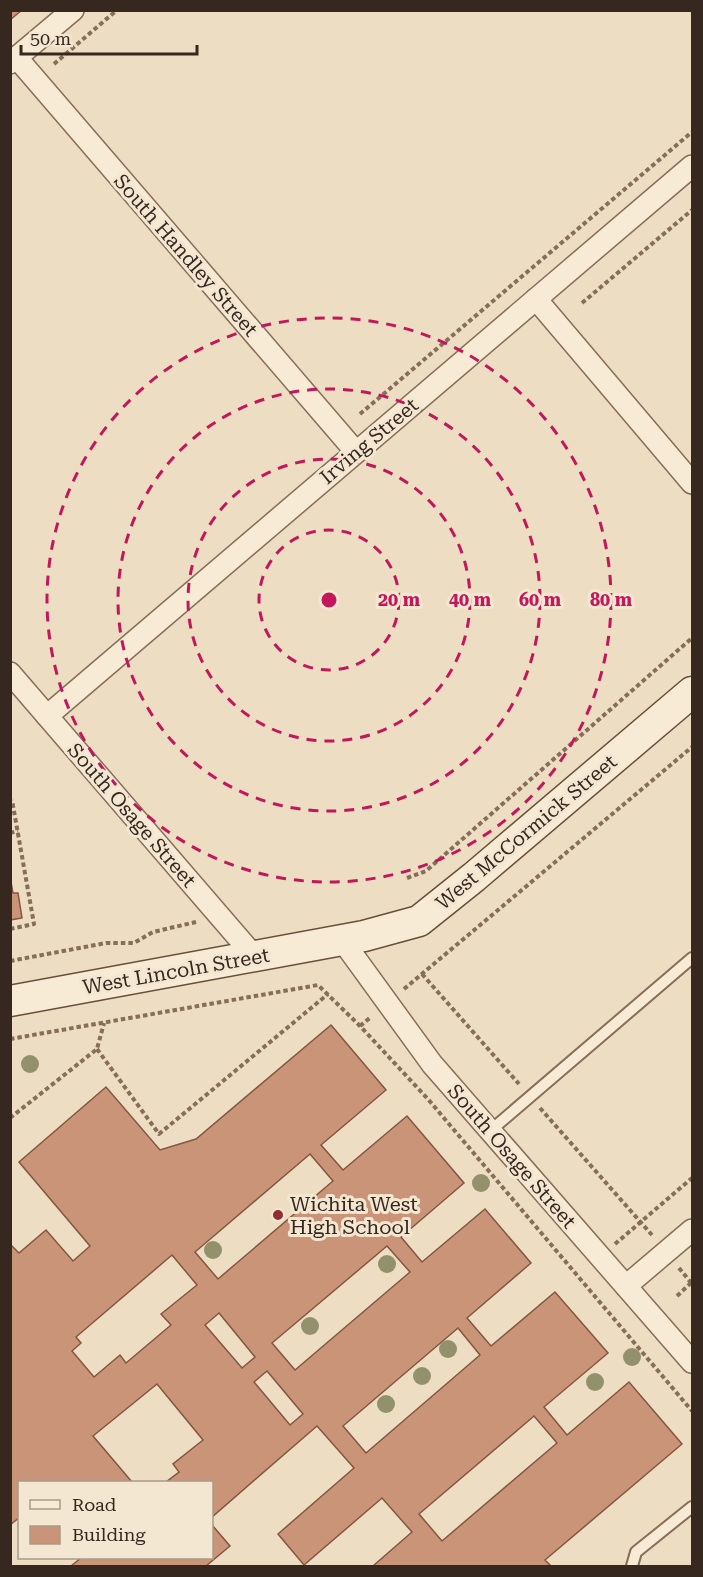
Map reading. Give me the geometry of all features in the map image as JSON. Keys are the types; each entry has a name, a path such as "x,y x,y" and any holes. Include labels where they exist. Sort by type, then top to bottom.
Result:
{"street":[{"path":"13,57 73,10"},
{"name":"South Handley Street","path":"13,57 356,452"},
{"name":"Irving Street","path":"47,716 693,166"},
{"path":"536,299 693,483"},
{"name":"South Osage Street","path":"10,673 254,956"},
{"name":"West McCormick Street","path":"342,940 419,921 474,878 693,692"},
{"name":"South Osage Street","path":"342,940 432,1064 693,1362"},
{"name":"West Lincoln Street","path":"10,1001 342,940"},
{"path":"626,1286 693,1230"}],"lane":[{"path":"490,1131 693,958"},
{"path":"632,1566 636,1552 693,1507"}],"path":[{"path":"54,64 117,10"},
{"path":"360,414 693,132"},
{"path":"582,303 693,210"},
{"path":"407,878 426,871 693,638"},
{"path":"360,1026 693,747"},
{"path":"10,928 34,924 12,800"},
{"path":"10,833 18,831"},
{"path":"10,961 106,943 134,943 153,932 219,916"},
{"path":"422,974 692,1283 676,1296"},
{"path":"10,1039 318,985 427,1098 693,1411"},
{"path":"97,1049 159,1134 328,994"},
{"path":"10,1118 97,1049 104,1023"},
{"path":"578,1276 693,1178"}],"building":[{"path":"10,10 22,10 10,20"},
{"path":"10,877 13,893 18,893 22,918 10,920"},
{"name":"Wichita West High School","path":"331,1025 386,1090 321,1145 343,1170 407,1116 464,1183 401,1237 422,1262 485,1209 531,1263 467,1318 491,1346 555,1292 608,1353 544,1407 567,1435 629,1382 682,1444 545,1560 551,1566 373,1566 412,1532 382,1498 304,1565 278,1534 354,1468 317,1426 213,1516 213,1481 167,1481 179,1472 173,1464 203,1440 157,1384 93,1436 131,1481 18,1481 18,1519 10,1525 10,1244 19,1253 46,1230 73,1261 90,1246 19,1162 106,1087 160,1150 196,1139","holes":["310,1154 333,1181 218,1279 195,1252","387,1246 410,1272 295,1370 272,1343","172,1255 197,1285 161,1314 171,1325 126,1363 120,1355 94,1377 72,1351 81,1343 76,1337","219,1313 255,1357 242,1368 205,1325","458,1328 480,1355 366,1453 343,1426","267,1371 303,1414 290,1425 254,1382","534,1416 557,1443 442,1541 419,1514"]},
{"path":"213,1526 230,1546 206,1566 71,1566 80,1559 213,1559"}],"place":[{"name":"Wichita West High School","path":"278,1215"}]}
